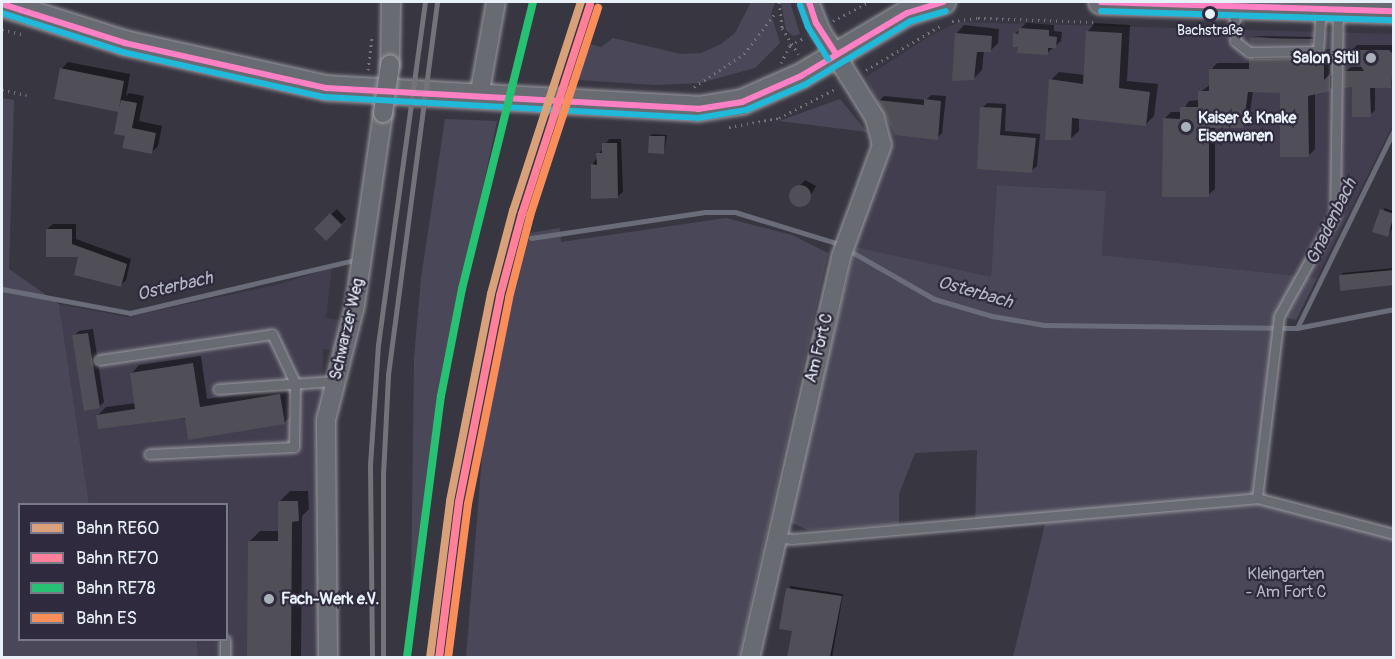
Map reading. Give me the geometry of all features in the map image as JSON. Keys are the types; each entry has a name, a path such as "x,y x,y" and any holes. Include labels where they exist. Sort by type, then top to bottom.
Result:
{"main road":[{"path":"2,4 40,19 125,44 300,83 479,97 716,108 742,102 808,73 836,54 907,14 943,2"},
{"path":"1099,12 1234,6 1394,11"},
{"path":"2,15 40,19"}],"street":[{"name":"Schwarzer Weg","path":"328,657 326,420 355,305 390,65 391,2"},
{"path":"479,97 496,2"},
{"name":"Am Fort C","path":"750,657 775,537 843,250 876,164 882,136 816,22 809,2"}],"lane":[{"path":"1234,6 1235,41 1249,52 1261,53 1318,51 1329,10"},
{"path":"1257,498 1274,342 1279,316 1335,215 1329,10"},
{"path":"99,360 272,334 295,383 294,447 149,454"},
{"path":"218,389 334,381"},
{"path":"775,537 792,539 1257,498 1394,534"},
{"path":"225,641 225,657"}],"path":[{"path":"694,87 744,54 777,11 779,2"},
{"path":"777,11 790,45"},
{"path":"851,80 927,34 957,20 1099,12"},
{"path":"368,70 371,40"},
{"path":"2,90 27,95"}],"shaded area":[{"path":"959,22 1393,34 1393,124 1317,278 1102,255 1106,191 998,185 991,278 855,247 859,225 891,150 889,129 866,77 928,37"},
{"path":"332,267 326,318 340,320 337,350 323,349 320,657 198,657 197,641 228,641 229,503 89,503 59,304 127,317 280,284"}],"green space":[{"path":"751,2 775,2 771,14 780,43 755,68 700,83 656,85 577,80 590,44 601,47 613,38 681,54 701,53 721,44 735,33"},
{"path":"781,2 790,2 800,34 793,36 786,30"},
{"path":"2,98 14,100 9,269 59,304 89,503 18,503 18,641 197,641 198,657 2,657"},
{"path":"840,99 867,132 779,121"},
{"path":"445,119 497,121 446,360 411,595 414,358 421,278"},
{"name":"Kleingarten - Am Fort C","path":"997,185 1106,191 1102,255 1317,278 1296,320 1280,316 1257,498 1393,534 1393,657 1013,657 1045,524 975,530 977,450 915,453 899,494 899,524 808,530 792,523 789,518 855,247 991,277"},
{"path":"726,218 792,235 828,253 739,657 466,657 482,457 498,358 530,233 560,228 561,242"}],"building":[{"path":"1019,28 1049,30 1049,36 1057,37 1056,48 1048,48 1048,55 1017,53 1018,47 1013,47 1013,33 1018,34"},
{"path":"1086,31 1122,33 1119,88 1150,92 1146,126 1072,118 1071,140 1045,140 1049,79 1083,84"},
{"path":"955,33 992,36 991,52 977,52 974,80 952,81"},
{"path":"1249,38 1312,39 1312,44 1251,45"},
{"path":"1350,50 1389,50 1394,55 1391,88 1370,88 1371,117 1352,117 1352,87 1344,88 1344,71 1364,71"},
{"path":"1324,54 1324,80 1330,74 1330,91 1308,96 1309,157 1280,157 1280,93 1248,92 1243,128 1209,128 1209,197 1162,197 1163,118 1180,119 1180,107 1198,107 1198,91 1209,91 1209,69 1249,69 1249,59 1318,58"},
{"path":"60,68 124,81 119,108 121,100 137,103 132,128 156,133 152,154 122,148 125,136 114,134 118,112 54,99"},
{"path":"924,99 941,101 938,140 895,135 877,100 924,105"},
{"path":"980,107 1002,108 1000,135 1036,138 1032,173 977,169"},
{"path":"649,136 665,136 664,154 648,153"},
{"path":"602,143 617,143 618,198 591,199 591,164 597,165 596,153 602,153"},
{"path":"800,185 808,188 811,196 808,204 800,207 792,204 789,196 792,188"},
{"path":"1380,209 1394,214 1388,237 1372,232"},
{"path":"330,213 342,225 326,241 314,229"},
{"path":"46,229 72,229 72,244 127,264 121,287 74,275 78,257 46,257"},
{"path":"1394,270 1394,285 1340,291 1339,275"},
{"path":"88,333 100,408 84,411 72,335"},
{"path":"193,363 200,407 280,394 285,424 188,440 185,418 98,429 96,415 135,409 130,373"},
{"name":"Fach-Werk e.V.","path":"278,501 298,501 299,521 292,522 291,657 247,657 248,541 278,541"},
{"path":"786,588 842,596 830,657 787,657 792,631 779,629"}],"waterway":[{"name":"Gnadenbach","path":"1297,328 1394,130"},
{"name":"Osterbach","path":"531,238 705,212 735,212 836,243 934,299 992,316 1044,325 1297,328 1394,309"},
{"name":"Osterbach","path":"2,289 130,313 354,260"}],"railway":[{"path":"372,658 370,465 378,345 425,2"},
{"path":"383,658 383,475 388,375 437,2"}],"rail line":[{"name":"RE78","path":"407,657 441,396 462,289 533,2"},
{"name":"RE60","path":"430,658 450,501 491,294 513,211 581,2"},
{"name":"RE70","path":"439,658 459,502 500,296 522,214 590,5"},
{"name":"ES","path":"448,658 468,504 509,298 530,216 598,8"}],"transit line":[{"path":"809,2 816,23 836,54"},
{"path":"2,4 125,43 326,88 698,109 742,102 801,76 907,13 943,2"},
{"path":"1101,2 1394,11"},
{"path":"800,5 808,27 828,59"},
{"path":"2,13 123,52 325,97 698,118 746,110 806,84 911,21 946,11"},
{"path":"1101,11 1394,20"}],"place":[{"name":"Bachstraße","path":"1210,14"},
{"name":"Salon Sitil","path":"1371,58"},
{"name":"Kaiser & Knake Eisenwaren","path":"1186,127"},
{"name":"Fach-Werk e.V.","path":"269,599"}]}
